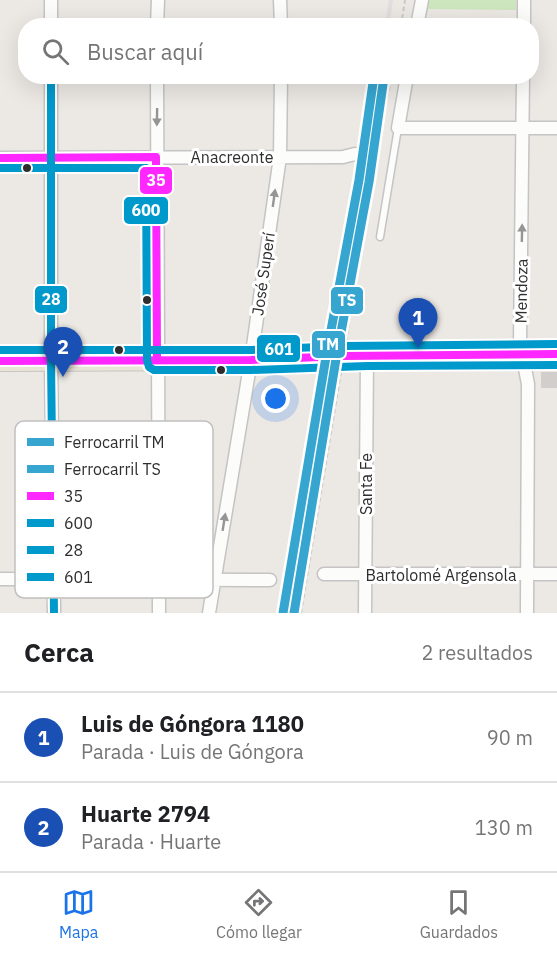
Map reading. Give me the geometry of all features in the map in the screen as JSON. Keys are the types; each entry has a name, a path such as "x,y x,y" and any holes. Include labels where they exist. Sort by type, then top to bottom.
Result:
{"main road":[{"path":"0,361 251,360 557,354"}],"street":[{"path":"51,0 51,18"},
{"path":"157,18 158,0"},
{"path":"280,0 280,18"},
{"path":"419,18 422,0"},
{"path":"524,0 524,18"},
{"path":"51,84 52,421"},
{"path":"157,84 158,421"},
{"name":"José Superí","path":"213,587 251,360 280,157 281,84"},
{"path":"406,84 398,128 557,128"},
{"name":"Mendoza","path":"523,84 520,343 528,384 527,613"},
{"name":"Anacreonte","path":"0,158 343,157 355,154"},
{"name":"Santa Fe","path":"365,613 367,356"},
{"name":"Bartolomé Argensola","path":"324,574 557,574"},
{"path":"0,579 15,579"},
{"path":"214,580 270,580"},
{"name":"José Superí","path":"209,613 211,598"}],"lane":[{"path":"380,237 398,128"}],"path":[{"path":"402,18 405,0"}],"green space":[{"path":"429,0 516,0 516,10 428,9"}],"building":[{"path":"541,372 557,372 557,388 541,388"}],"railway":[{"path":"388,18 391,0"},
{"path":"291,613 379,84"}],"rail line":[{"name":"TM","path":"283,613 326,357 359,180 373,84"},
{"name":"TS","path":"294,613 336,359 369,182 383,84"}],"transit line":[{"name":"28","path":"51,84 52,421"},
{"name":"35","path":"0,158 156,157 157,360"},
{"name":"600","path":"0,168 146,168 147,360 149,367 154,370 557,365"},
{"name":"601","path":"0,350 251,350 343,346 557,344"},
{"name":"35","path":"0,361 251,360 343,356 557,354"},
{"name":"28","path":"54,598 54,613"}],"place":[{"name":"Luis de Góngora 1180","path":"418,348"},
{"name":"Huarte 2794","path":"63,377"}]}
